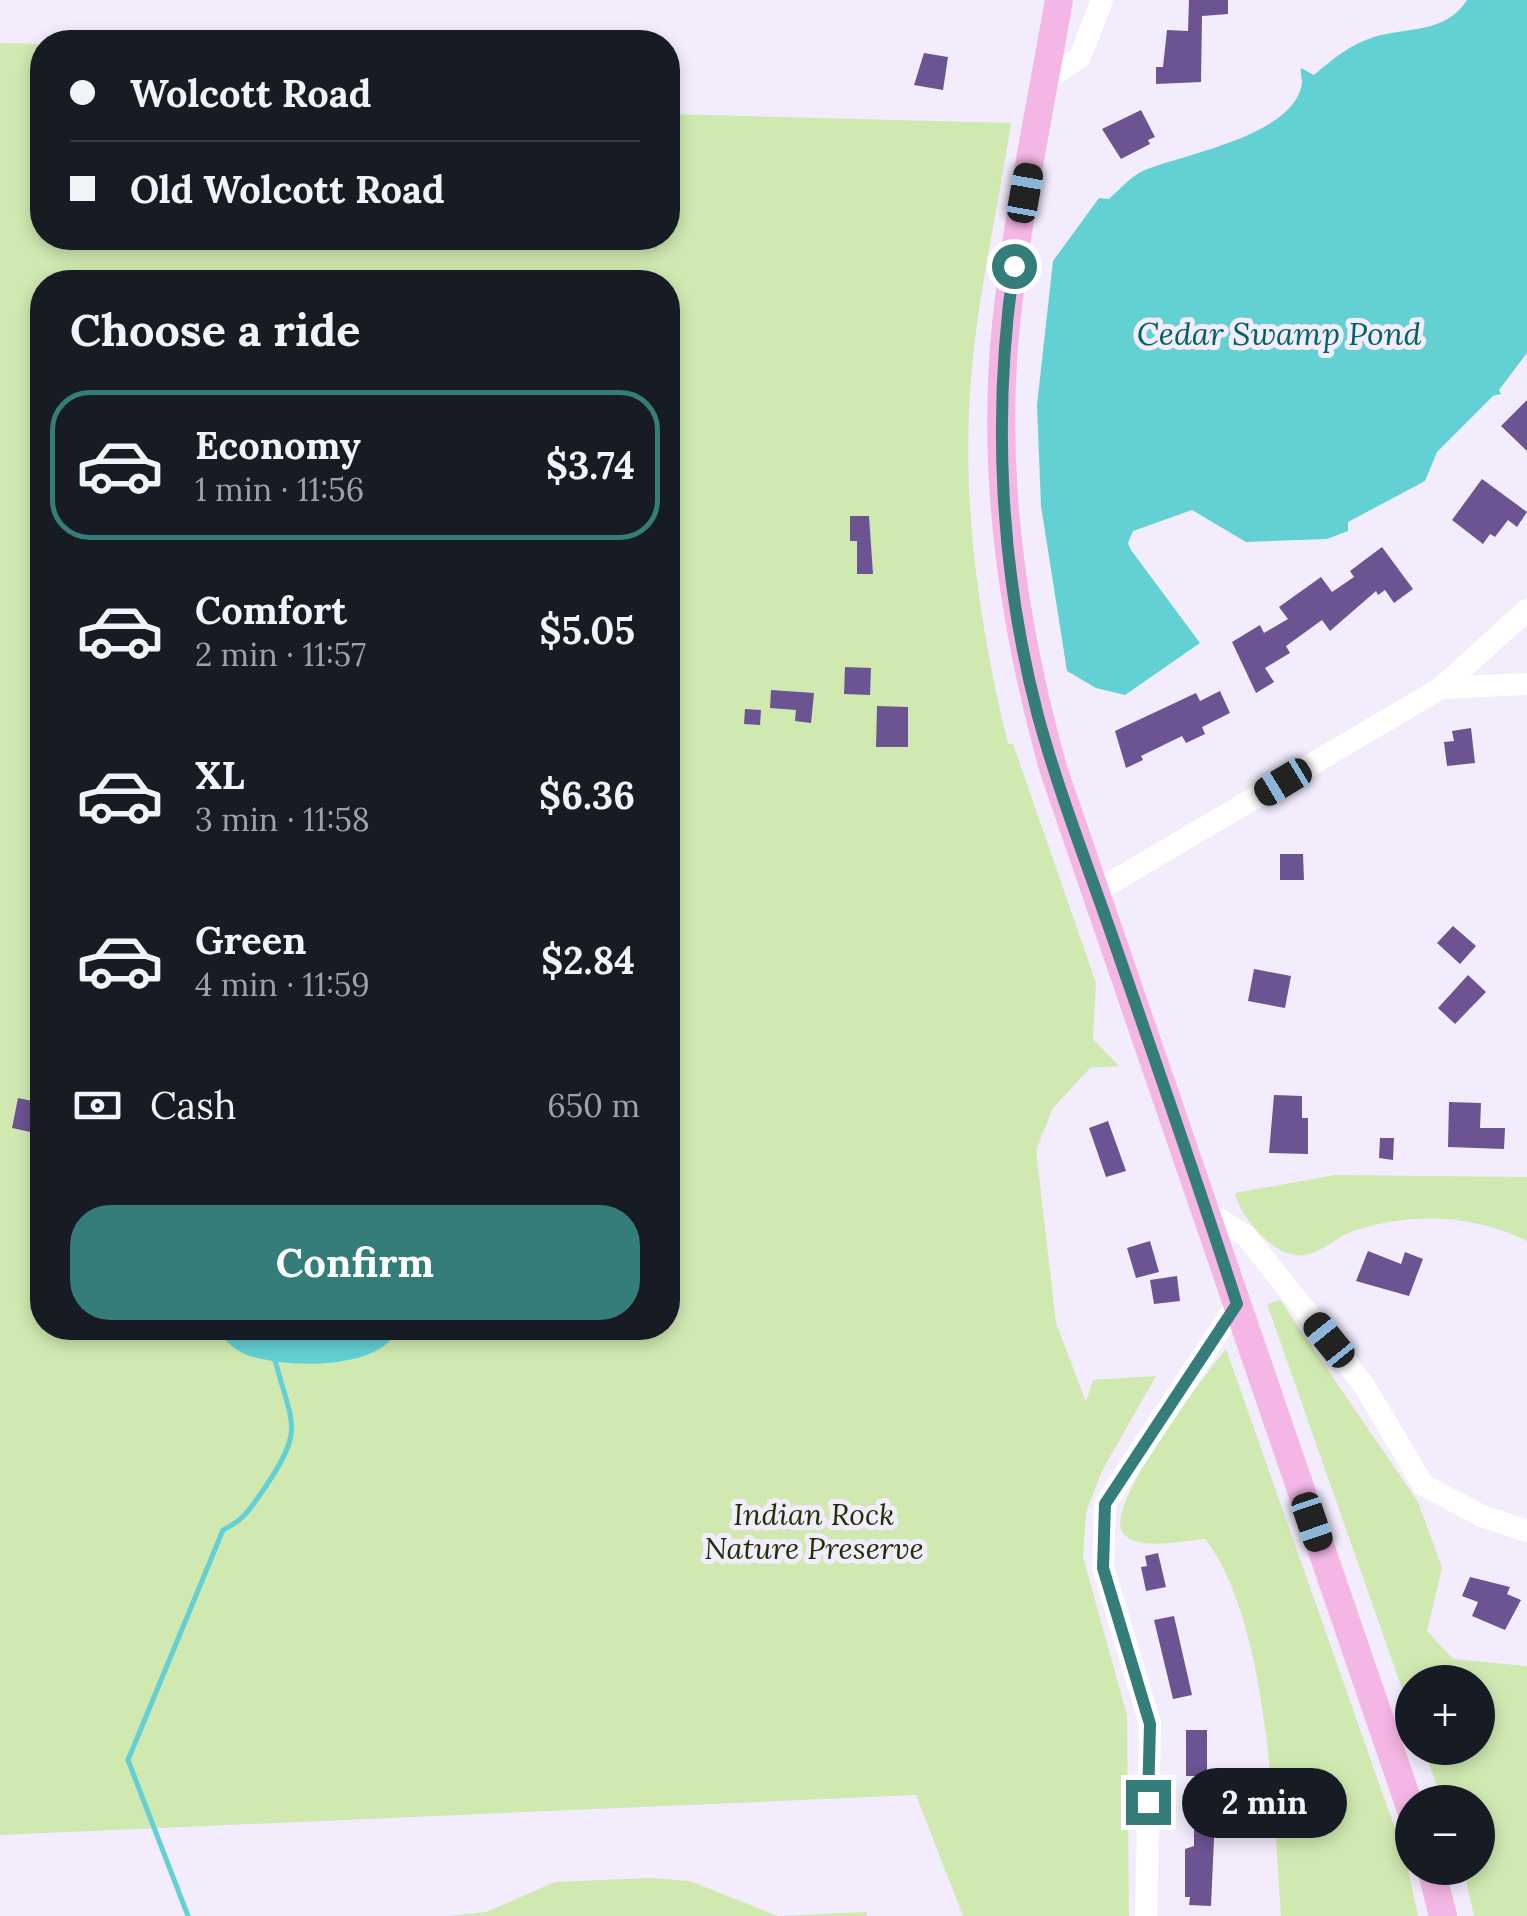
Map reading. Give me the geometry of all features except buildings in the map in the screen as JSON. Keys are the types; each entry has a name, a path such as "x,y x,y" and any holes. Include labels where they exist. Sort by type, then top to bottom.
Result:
{"main road":[{"path":"1059,0 1004,350 1005,497 1021,635 1037,713 1402,1785"},
{"path":"1436,1885 1444,1916"}],"street":[{"path":"1045,80 1080,58 1102,0"},
{"path":"1097,891 1442,688 1527,610"},
{"path":"1442,688 1527,684"},
{"path":"1206,1211 1246,1236 1329,1340 1365,1387 1423,1486 1482,1516 1527,1531"},
{"path":"1146,1916 1150,1724 1103,1568 1105,1504 1237,1304"}],"green space":[{"name":"Indian Rock Nature Preserve","path":"0,43 30,44 30,250 680,250 680,114 1011,123 974,347 968,471 971,517 981,609 1008,744 1013,744 1096,983 1093,1039 1119,1066 1090,1068 1053,1108 1036,1150 1056,1323 1086,1402 1093,1380 1156,1376 1102,1471 1086,1512 1083,1557 1127,1715 1129,1916 963,1916 916,1795 0,1835"},
{"path":"1335,1175 1527,1177 1527,1241 1485,1225 1419,1219 1353,1231 1317,1251 1293,1255 1261,1235 1244,1214 1235,1193"},
{"path":"1280,1300 1418,1502 1442,1568 1427,1631 1453,1659 1527,1666 1527,1916 1474,1916 1467,1885 1495,1885 1495,1785 1437,1785 1429,1765 1495,1765 1495,1665 1395,1665 1395,1669 1267,1304"},
{"path":"1226,1349 1395,1829 1395,1885 1411,1885 1418,1916 1281,1916 1264,1719 1242,1617 1226,1574 1205,1539 1150,1544 1123,1533 1121,1519 1127,1498 1179,1411"},
{"path":"649,1878 690,1881 778,1916 450,1916 486,1912 555,1882"},
{"path":"866,1912 867,1916 778,1916"}],"water":[{"name":"Cedar Swamp Pond","path":"1467,0 1527,0 1527,353 1499,390 1501,394 1493,396 1437,452 1425,481 1348,522 1348,531 1327,539 1246,542 1192,510 1133,531 1128,543 1131,550 1200,643 1125,695 1096,688 1067,671 1041,506 1037,405 1053,261 1099,198 1109,199 1145,170 1236,140 1281,116 1295,100 1302,82 1301,68 1314,75 1357,44 1437,24"},
{"path":"226,1340 390,1340 355,1359 312,1364 270,1361"}],"waterway":[{"path":"188,1916 128,1760 223,1530 248,1511 286,1451 292,1426 275,1360"}],"route":[{"path":"1014,266 1004,350 1002,423 1010,560 1028,673 1053,768 1237,1304 1105,1504 1103,1568 1150,1724 1148,1802"}]}
